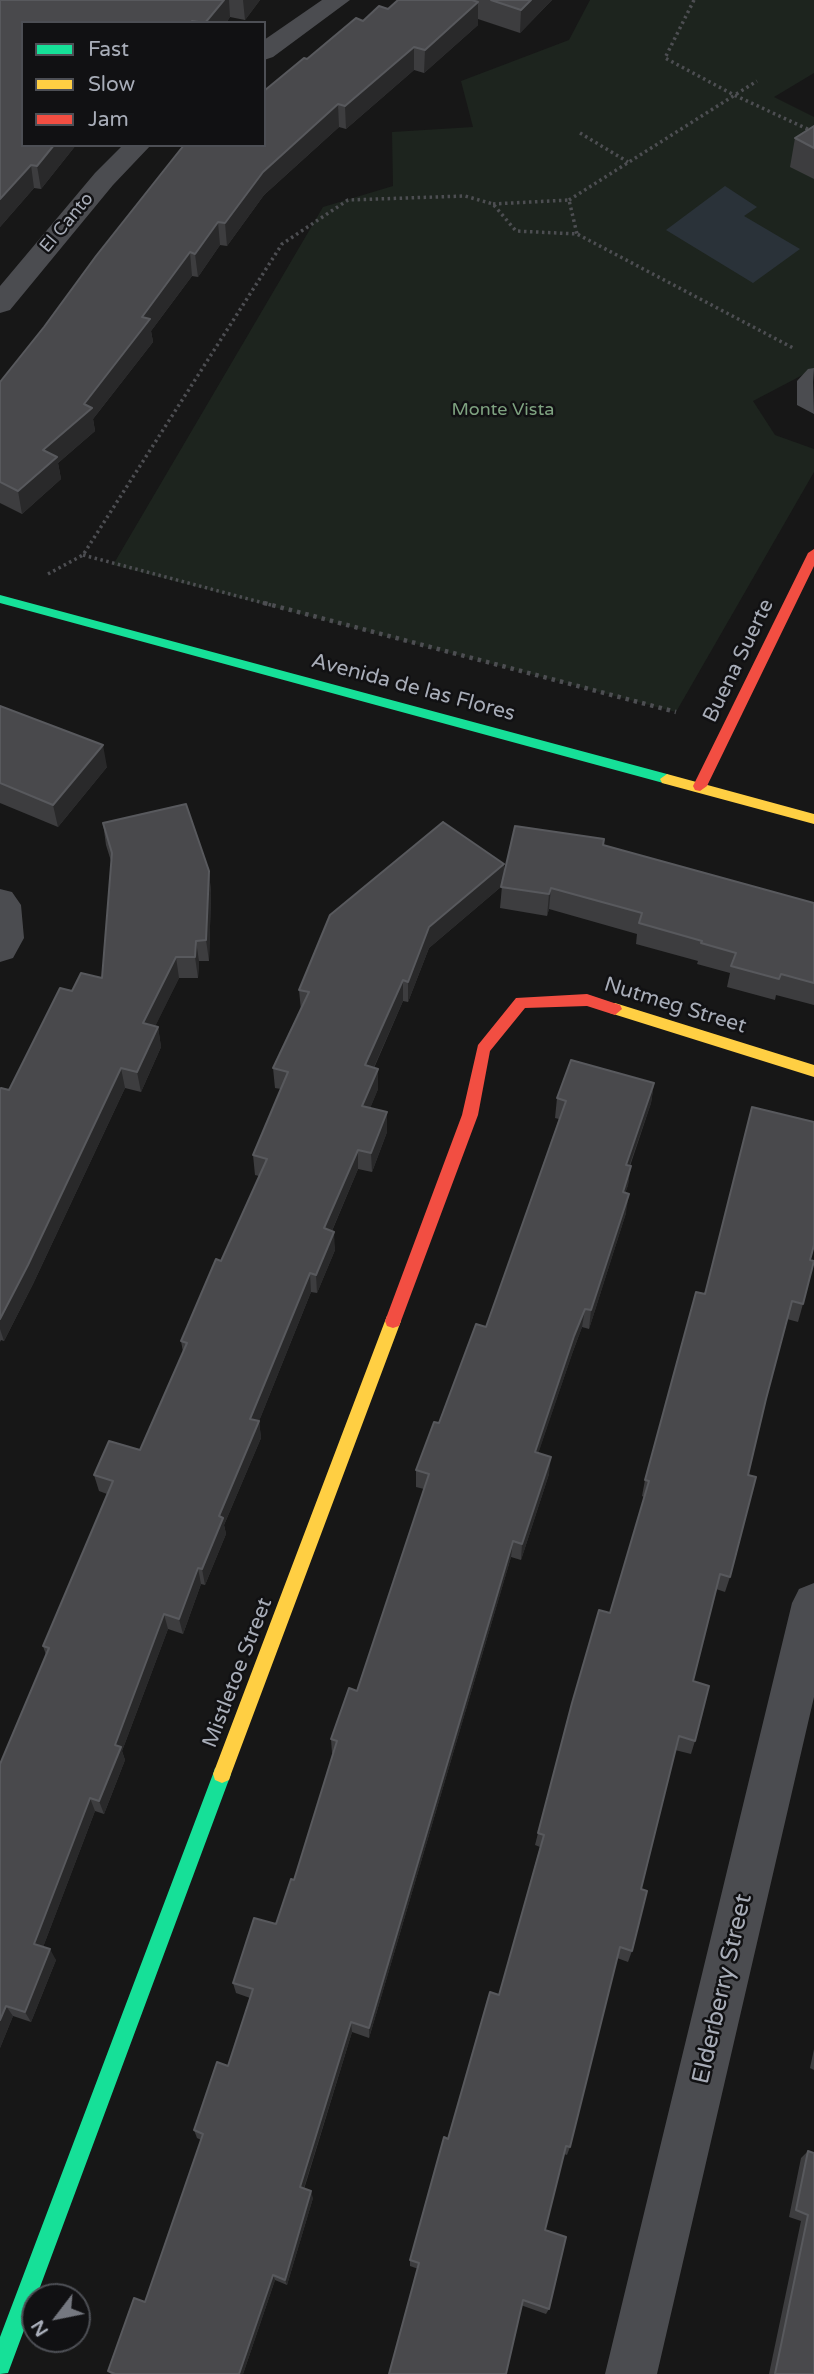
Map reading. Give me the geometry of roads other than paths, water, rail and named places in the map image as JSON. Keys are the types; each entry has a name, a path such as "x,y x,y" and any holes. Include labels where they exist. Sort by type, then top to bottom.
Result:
{"street":[{"path":"266,51 338,0"},
{"name":"El Canto","path":"0,304 104,179 136,147"},
{"name":"Buena Suerte","path":"700,786 814,553"},
{"name":"Avenida de las Flores","path":"0,599 700,786 814,819"},
{"path":"0,902 3,905 3,943"},
{"name":"Nutmeg Street","path":"521,1002 587,1000 814,1071"},
{"name":"Mistletoe Street","path":"0,2365 470,1115 483,1049 521,1002"},
{"name":"Elderberry Street","path":"631,2374 814,1603"}],"lane":[{"path":"814,373 805,381 805,405 814,409"}],"park label":[{"name":"Monte Vista","path":"503,410"}]}
